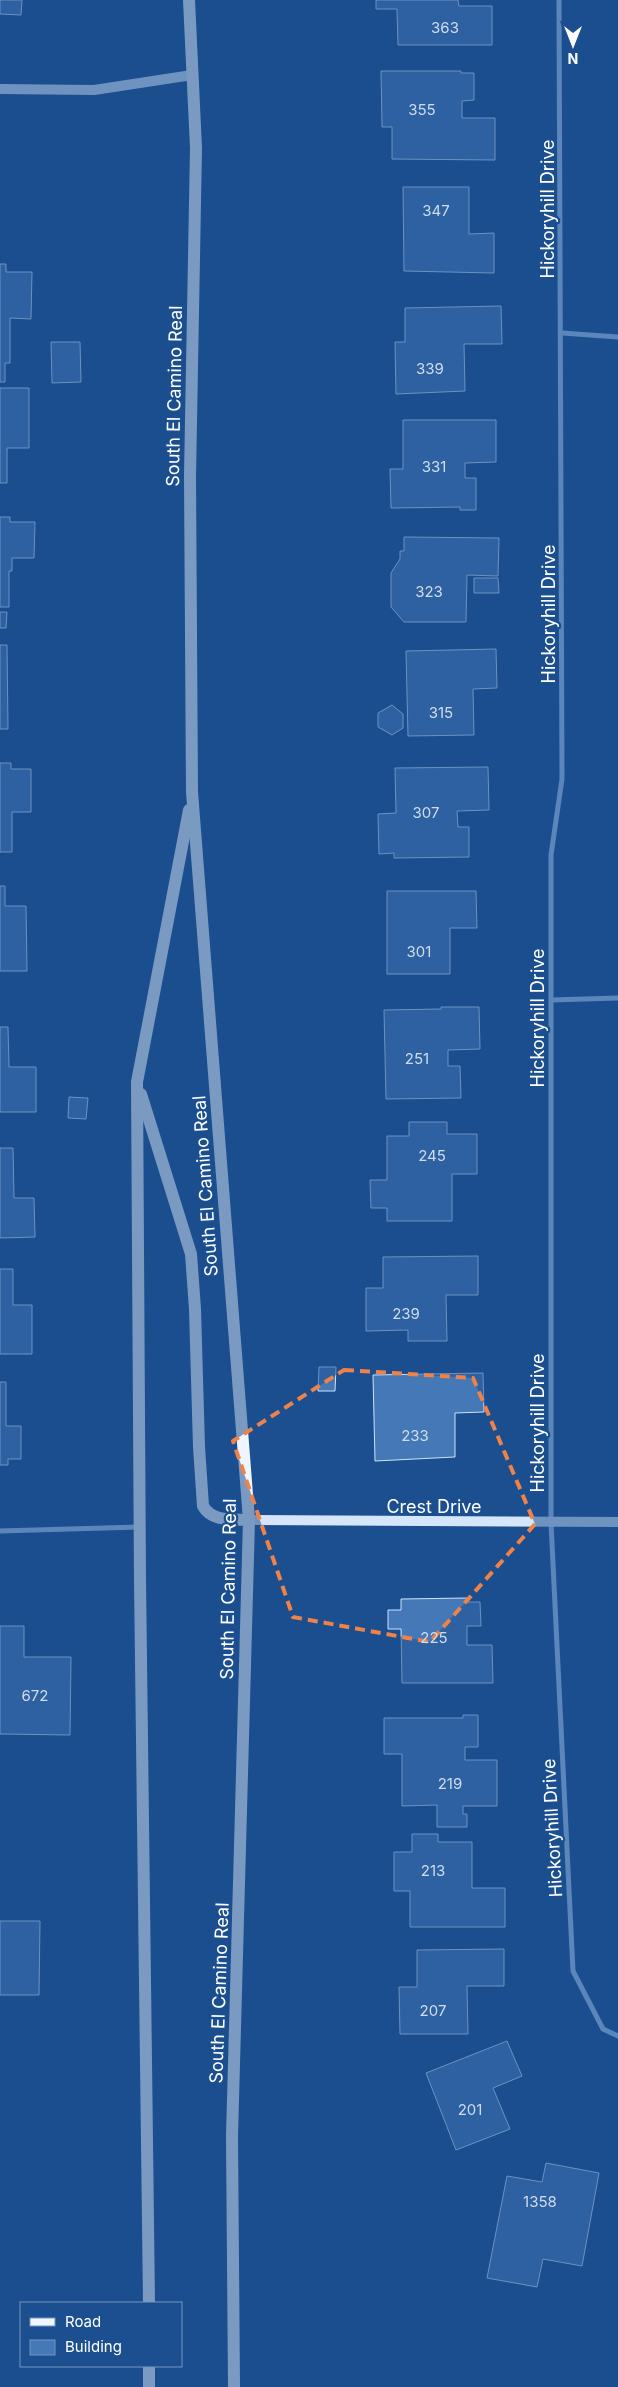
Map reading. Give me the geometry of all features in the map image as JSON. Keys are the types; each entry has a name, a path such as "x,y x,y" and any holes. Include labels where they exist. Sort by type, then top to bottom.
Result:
{"main road":[{"name":"South El Camino Real","path":"189,0 196,148 190,476 192,792 249,1520 232,2136 234,2387"},
{"name":"South El Camino Real","path":"149,2302 139,1527 137,1082 192,792"},
{"path":"137,1082 191,1254 203,1506 208,1514 214,1517 249,1520"},
{"path":"149,2367 149,2387"}],"street":[{"name":"Hickoryhill Drive","path":"559,0 562,333 562,779 550,855 550,1523 573,1971 603,2029 618,2036"},
{"path":"0,89 94,90 192,75"},
{"path":"562,333 618,337"},
{"path":"550,1000 618,998"},
{"name":"Crest Drive","path":"249,1520 618,1522"},
{"path":"0,1531 139,1527"}],"highlighted area":[{"path":"344,1370 473,1378 535,1524 430,1642 293,1617 233,1441"}],"building":[{"path":"0,0 22,0 21,15 0,14"},
{"path":"376,0 458,0 459,6 492,6 492,45 398,45 397,9 376,9"},
{"path":"381,71 461,71 461,73 474,73 474,100 462,101 462,118 495,118 495,160 392,159 392,127 382,127"},
{"path":"403,187 469,187 469,234 494,233 494,273 404,271"},
{"path":"0,264 6,264 6,272 32,272 31,319 10,318 10,363 5,363 5,382 0,382"},
{"path":"501,306 502,344 464,344 465,391 396,394 395,342 405,342 405,308"},
{"path":"51,342 80,342 81,382 52,383"},
{"path":"0,388 29,388 29,448 7,448 7,483 0,483"},
{"path":"403,420 496,420 496,462 465,463 465,478 476,478 476,510 460,510 460,507 391,508 390,469 403,469"},
{"path":"0,517 10,517 10,522 35,522 34,558 12,558 12,571 9,571 9,607 0,607"},
{"path":"404,537 499,538 498,576 467,575 466,622 404,622 391,607 391,573 400,559 400,551 404,551"},
{"path":"474,578 498,578 499,593 474,593"},
{"path":"0,612 7,612 6,628 0,628"},
{"path":"0,645 7,645 8,729 0,729"},
{"path":"496,649 497,688 473,689 474,735 408,736 406,651"},
{"path":"392,705 403,714 403,728 392,735 378,727 378,713"},
{"path":"0,763 11,763 11,769 31,769 31,812 12,812 12,852 0,852"},
{"path":"488,767 489,810 457,811 458,827 469,827 469,857 394,858 394,853 379,854 378,814 396,813 395,768"},
{"path":"0,886 5,886 5,906 26,906 27,971 0,971"},
{"path":"387,891 476,891 477,928 450,928 450,974 387,974"},
{"path":"441,1007 479,1007 480,1049 448,1050 448,1066 460,1066 461,1098 386,1099 384,1010 441,1009"},
{"path":"0,1027 8,1027 9,1067 36,1067 36,1112 0,1112"},
{"path":"69,1097 88,1098 86,1119 68,1118"},
{"path":"409,1122 447,1122 447,1134 477,1134 477,1174 452,1174 452,1221 387,1221 387,1208 371,1208 370,1180 387,1180 387,1136 409,1136"},
{"path":"0,1148 13,1148 14,1198 34,1198 35,1237 0,1238"},
{"path":"478,1256 478,1295 446,1295 447,1341 408,1341 408,1330 366,1331 366,1288 383,1288 383,1257"},
{"path":"0,1269 13,1269 13,1305 32,1305 32,1354 0,1354"},
{"path":"319,1367 336,1367 335,1391 318,1391"},
{"path":"483,1373 484,1412 455,1413 455,1457 375,1461 373,1375"},
{"path":"0,1382 6,1382 6,1426 21,1426 21,1459 8,1459 8,1465 0,1465"},
{"path":"467,1598 467,1602 480,1602 481,1626 467,1626 467,1645 492,1645 493,1683 402,1683 401,1629 388,1629 388,1610 401,1610 401,1599"},
{"path":"0,1626 24,1626 24,1657 71,1657 70,1735 0,1734"},
{"path":"463,1715 478,1715 478,1747 465,1747 465,1760 497,1760 497,1806 463,1806 463,1814 467,1814 467,1827 437,1827 437,1805 402,1806 402,1754 384,1754 384,1718 463,1718"},
{"path":"412,1834 438,1834 438,1842 472,1842 472,1888 505,1888 505,1927 410,1927 410,1891 394,1891 394,1852 412,1852"},
{"path":"0,1921 40,1921 39,1995 0,1995"},
{"path":"504,1949 504,1986 467,1986 468,2034 400,2034 399,1987 417,1987 417,1950"},
{"path":"507,2041 522,2076 493,2088 510,2129 456,2150 426,2073"},
{"path":"546,2163 599,2173 582,2266 543,2259 537,2287 487,2278 507,2176 542,2182"}]}
